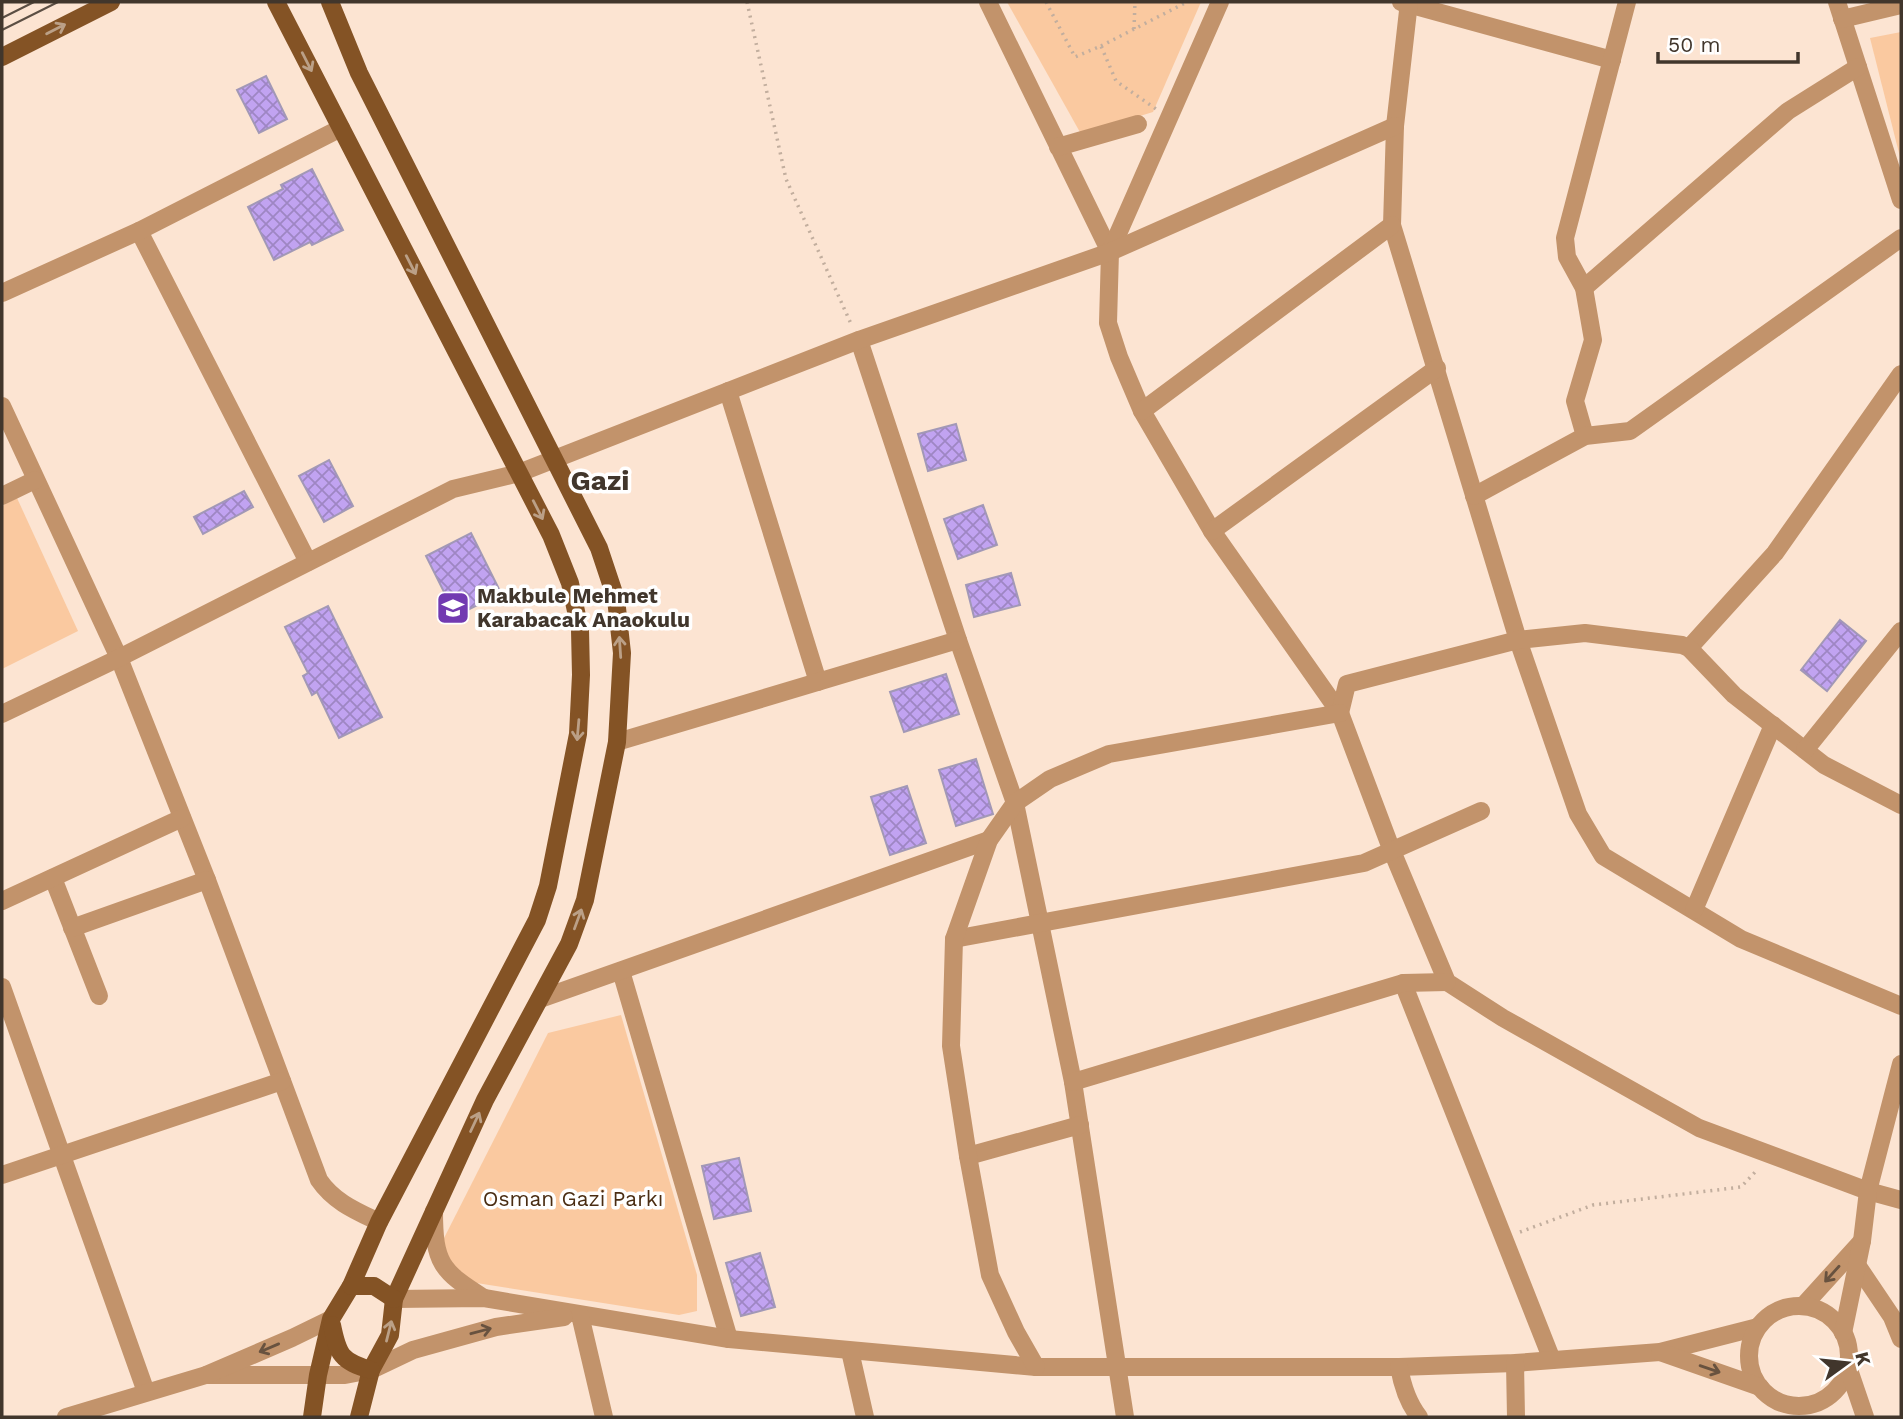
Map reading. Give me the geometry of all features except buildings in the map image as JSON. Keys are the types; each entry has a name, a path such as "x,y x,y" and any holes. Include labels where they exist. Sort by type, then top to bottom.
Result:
{"main road":[{"path":"2,57 111,2"},
{"path":"276,2 551,536 570,583 580,630 578,734 548,886 537,920 379,1223 351,1286 331,1318 312,1417"},
{"path":"330,2 359,72 599,548 616,599 622,653 617,742 585,900 569,944 485,1100 394,1299 390,1335 371,1370 359,1417"},
{"path":"351,1286 374,1286 394,1299"},
{"path":"331,1318 338,1352 351,1364 371,1370"}],"street":[{"path":"988,2 1110,252"},
{"path":"1220,2 1110,252 1108,323 1142,411 1212,531 1339,713 1392,852 1447,982"},
{"path":"1401,2 1612,60"},
{"path":"1408,2 1395,125 1392,225 1518,640 1578,814 1603,856 1741,939 1901,1006"},
{"path":"1585,436 1575,401 1593,340 1584,288 1567,257 1565,237 1627,2"},
{"path":"1901,5 1840,10 1901,200"},
{"path":"1584,288 1788,111 1858,68"},
{"path":"1059,147 1138,124"},
{"path":"2,714 119,658 453,489 519,473 859,340 1110,252 1395,125"},
{"path":"2,293 139,231 341,128"},
{"path":"1142,411 1392,225"},
{"path":"139,231 308,562"},
{"path":"1474,496 1585,436 1630,431 1901,238"},
{"path":"859,340 957,640 1016,803 1073,1082 1125,1417"},
{"path":"1212,531 1437,368"},
{"path":"1689,648 1775,553 1901,374"},
{"path":"728,391 818,682"},
{"path":"2,407 119,658 207,880 319,1180 328,1193 339,1201 379,1223"},
{"path":"2,496 35,480"},
{"path":"1805,750 1901,631"},
{"path":"1339,713 1347,684 1518,640 1585,633 1682,645 1689,648 1734,695 1824,765 1901,805"},
{"path":"617,742 957,640"},
{"path":"1036,1367 1016,1332 990,1275 951,1046 954,939 989,840 1016,803 1050,779 1109,754 1339,713"},
{"path":"1694,911 1773,724"},
{"path":"954,939 1364,863 1481,811"},
{"path":"2,901 182,818"},
{"path":"540,999 989,840"},
{"path":"52,878 99,996"},
{"path":"72,928 207,880"},
{"path":"621,971 729,1339"},
{"path":"1073,1082 1404,983 1447,982 1503,1018 1699,1128 1868,1191 1901,1200"},
{"path":"1404,983 1552,1360"},
{"path":"2,987 146,1392"},
{"path":"1843,1333 1862,1241 1868,1191 1901,1064"},
{"path":"2,1175 282,1082"},
{"path":"968,1156 1080,1125"},
{"path":"434,1209 434,1237 440,1260 452,1278 484,1298"},
{"path":"1803,1306 1862,1241"},
{"path":"1857,1265 1892,1317 1901,1339"},
{"path":"394,1299 484,1298 729,1339 1036,1367 1399,1367 1515,1363 1660,1352 1758,1327"},
{"path":"1781,1417 1752,1373 1749,1357 1751,1341 1758,1327 1770,1315 1786,1308 1803,1306 1819,1310 1834,1320 1843,1333 1849,1350 1848,1367 1865,1417"},
{"path":"206,1375 345,1376 371,1370 412,1350 475,1332 580,1315"},
{"path":"580,1315 604,1417"},
{"path":"66,1417 206,1375 331,1318"},
{"path":"850,1351 865,1417"},
{"path":"1660,1352 1765,1392 1786,1405 1817,1403 1836,1389 1848,1367"},
{"path":"1514,1417 1515,1363"},
{"path":"1399,1367 1412,1409 1419,1417"}],"path":[{"path":"747,2 786,178 859,340"},
{"path":"1046,2 1074,57 1187,2"},
{"path":"1134,29 1135,2"},
{"path":"1101,46 1116,81 1169,118"},
{"path":"1504,1237 1593,1205 1741,1187 1771,1155"}],"green space":[{"path":"1007,2 1201,2 1153,112 1081,134"},
{"path":"1901,32 1901,161 1870,38"},
{"path":"17,498 78,631 2,669 2,506"},
{"name":"Osman Gazi Parkı","path":"621,1015 697,1275 697,1311 679,1315 470,1282 449,1267 441,1244 548,1033"}],"tram line":[{"path":"2,18 34,2"},
{"path":"2,30 58,2"}],"place":[{"name":"Makbule Mehmet Karabacak Anaokulu","path":"453,608"}],"district":[{"name":"Gazi","path":"600,480"}]}
